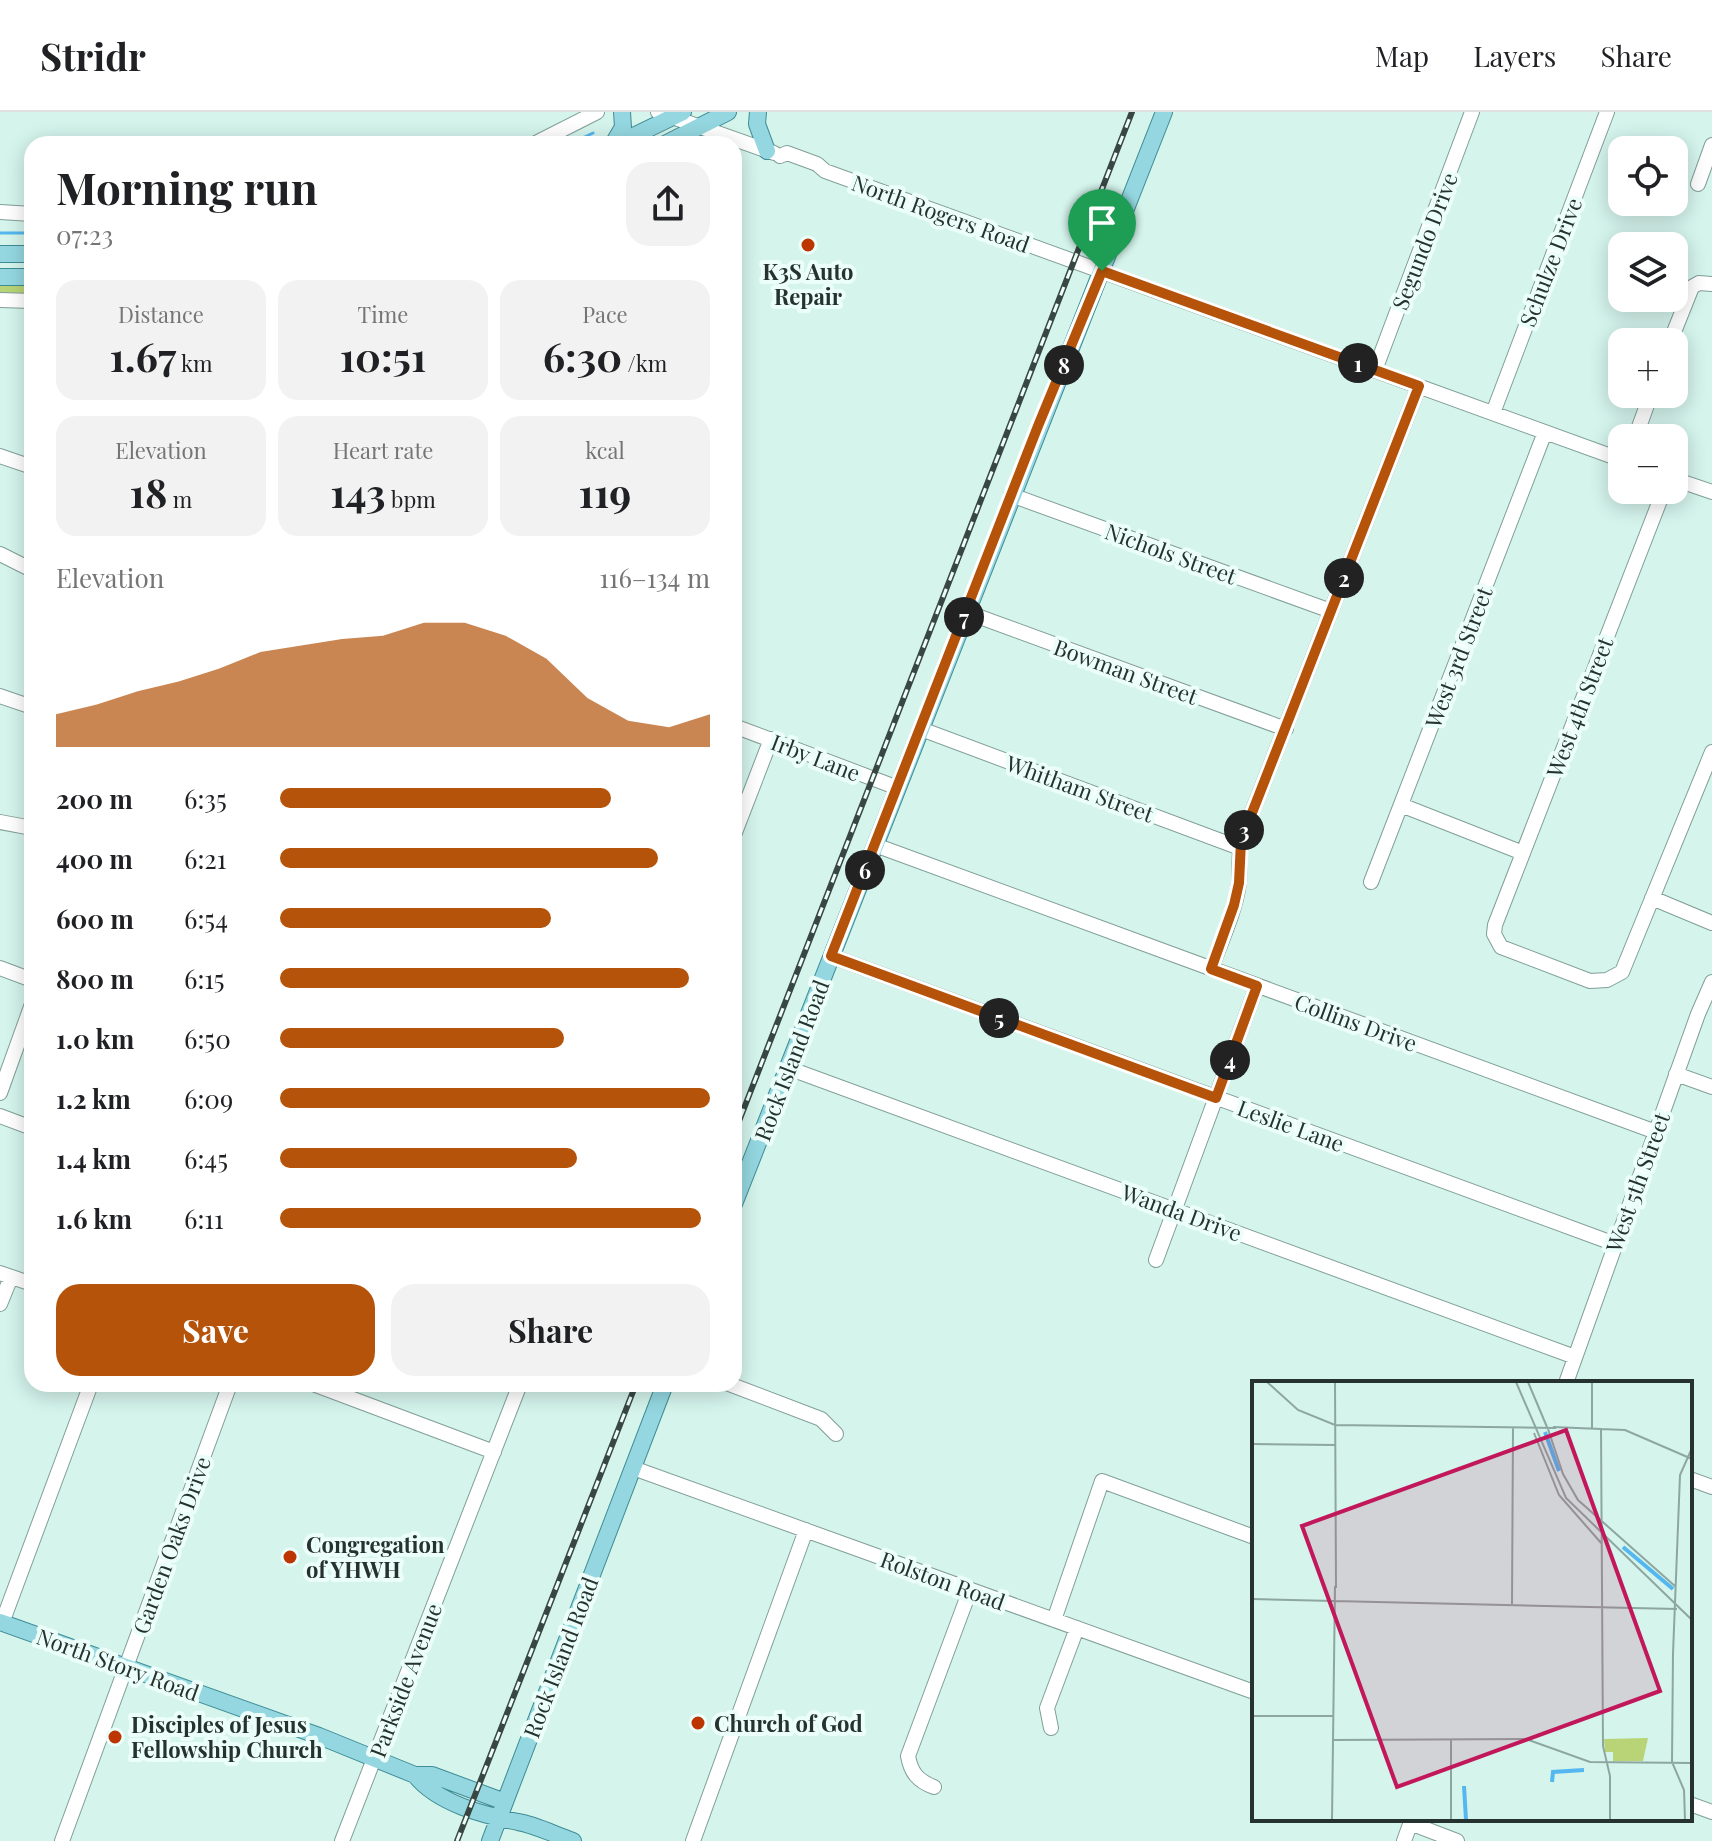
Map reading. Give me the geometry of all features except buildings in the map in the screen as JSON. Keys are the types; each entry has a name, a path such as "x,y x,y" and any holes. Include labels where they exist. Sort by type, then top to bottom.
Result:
{"main road":[{"path":"620,136 622,112"},
{"path":"681,136 728,112"},
{"path":"758,112 757,124 774,153"},
{"name":"Rock Island Road","path":"742,1184 1164,112"},
{"path":"630,136 671,114"},
{"path":"0,254 24,254"},
{"path":"0,277 24,277"},
{"name":"Rock Island Road","path":"490,1841 662,1392"},
{"name":"North Story Road","path":"1,1622 415,1775 432,1775 505,1802"},
{"name":"North Story Road","path":"415,1775 426,1789 498,1819 520,1822 573,1841"},
{"path":"505,1802 520,1822"}],"street":[{"name":"Segundo Drive","path":"1375,370 1472,112"},
{"name":"Schulze Drive","path":"1493,413 1607,112"},
{"path":"549,136 592,114"},
{"name":"North Rogers Road","path":"671,114 720,136"},
{"name":"North Rogers Road","path":"742,145 774,153 800,168 825,171 1608,455"},
{"path":"1698,184 1712,145"},
{"path":"0,212 24,214"},
{"path":"1676,328 1692,287 1699,283 1712,284"},
{"path":"0,300 24,301"},
{"path":"1211,969 1234,905 1239,883 1240,848 1419,386"},
{"name":"West 3rd Street","path":"1371,882 1545,432"},
{"path":"0,456 24,464"},
{"path":"1688,484 1712,492"},
{"name":"Nichols Street","path":"1011,495 1331,611"},
{"name":"West 4th Street","path":"1652,898 1622,972 1607,980 1590,981 1501,947 1494,934 1659,504"},
{"path":"0,554 24,566"},
{"name":"Bowman Street","path":"966,612 1286,729"},
{"path":"0,696 24,704"},
{"name":"Irby Lane","path":"742,729 898,788"},
{"name":"Whitham Street","path":"921,729 1240,848"},
{"path":"742,814 771,739"},
{"path":"1712,752 1652,898 1712,923"},
{"path":"1401,805 1523,853"},
{"path":"0,822 24,826"},
{"name":"Collins Drive","path":"875,845 1656,1132"},
{"name":"Leslie Lane","path":"831,956 1615,1244"},
{"path":"0,968 24,977"},
{"name":"West 5th Street","path":"1567,1381 1712,982"},
{"path":"1156,1260 1257,986"},
{"path":"0,1093 24,1026"},
{"name":"Wanda Drive","path":"788,1068 1575,1357"},
{"path":"1676,1074 1712,1087"},
{"path":"0,1116 24,1125"},
{"path":"0,1304 5,1275 24,1281"},
{"path":"742,1389 821,1419 836,1434"},
{"path":"1,1622 88,1392"},
{"name":"Garden Oaks Drive","path":"62,1841 227,1392"},
{"path":"334,1392 494,1452"},
{"name":"Parkside Avenue","path":"342,1841 517,1392"},
{"name":"Rolston Road","path":"633,1468 1252,1691"},
{"path":"1692,1480 1712,1487"},
{"path":"1054,1620 1102,1481 1252,1536"},
{"path":"693,1841 806,1530"},
{"path":"934,1787 921,1782 913,1773 908,1756 970,1590"},
{"path":"1051,1728 1047,1708 1077,1628"},
{"path":"1692,1805 1712,1812"},
{"path":"1404,1841 1411,1821 1457,1841"}],"green space":[{"path":"0,285 24,286 24,296 0,296"}],"waterway":[{"path":"587,136 593,133"},
{"path":"0,233 24,233"}],"railway":[{"path":"742,1113 1132,112"},
{"path":"457,1841 633,1392"}],"place":[{"name":"K3S Auto Repair","path":"808,245"},
{"name":"Congregation of YHWH","path":"290,1557"},
{"name":"Church of God","path":"698,1723"},
{"name":"Disciples of Jesus Fellowship Church","path":"115,1737"}],"route":[{"path":"1102,271 1419,386 1241,841 1239,883 1234,905 1211,969 1257,986 1216,1098 831,956 1038,426 1102,271"}]}
